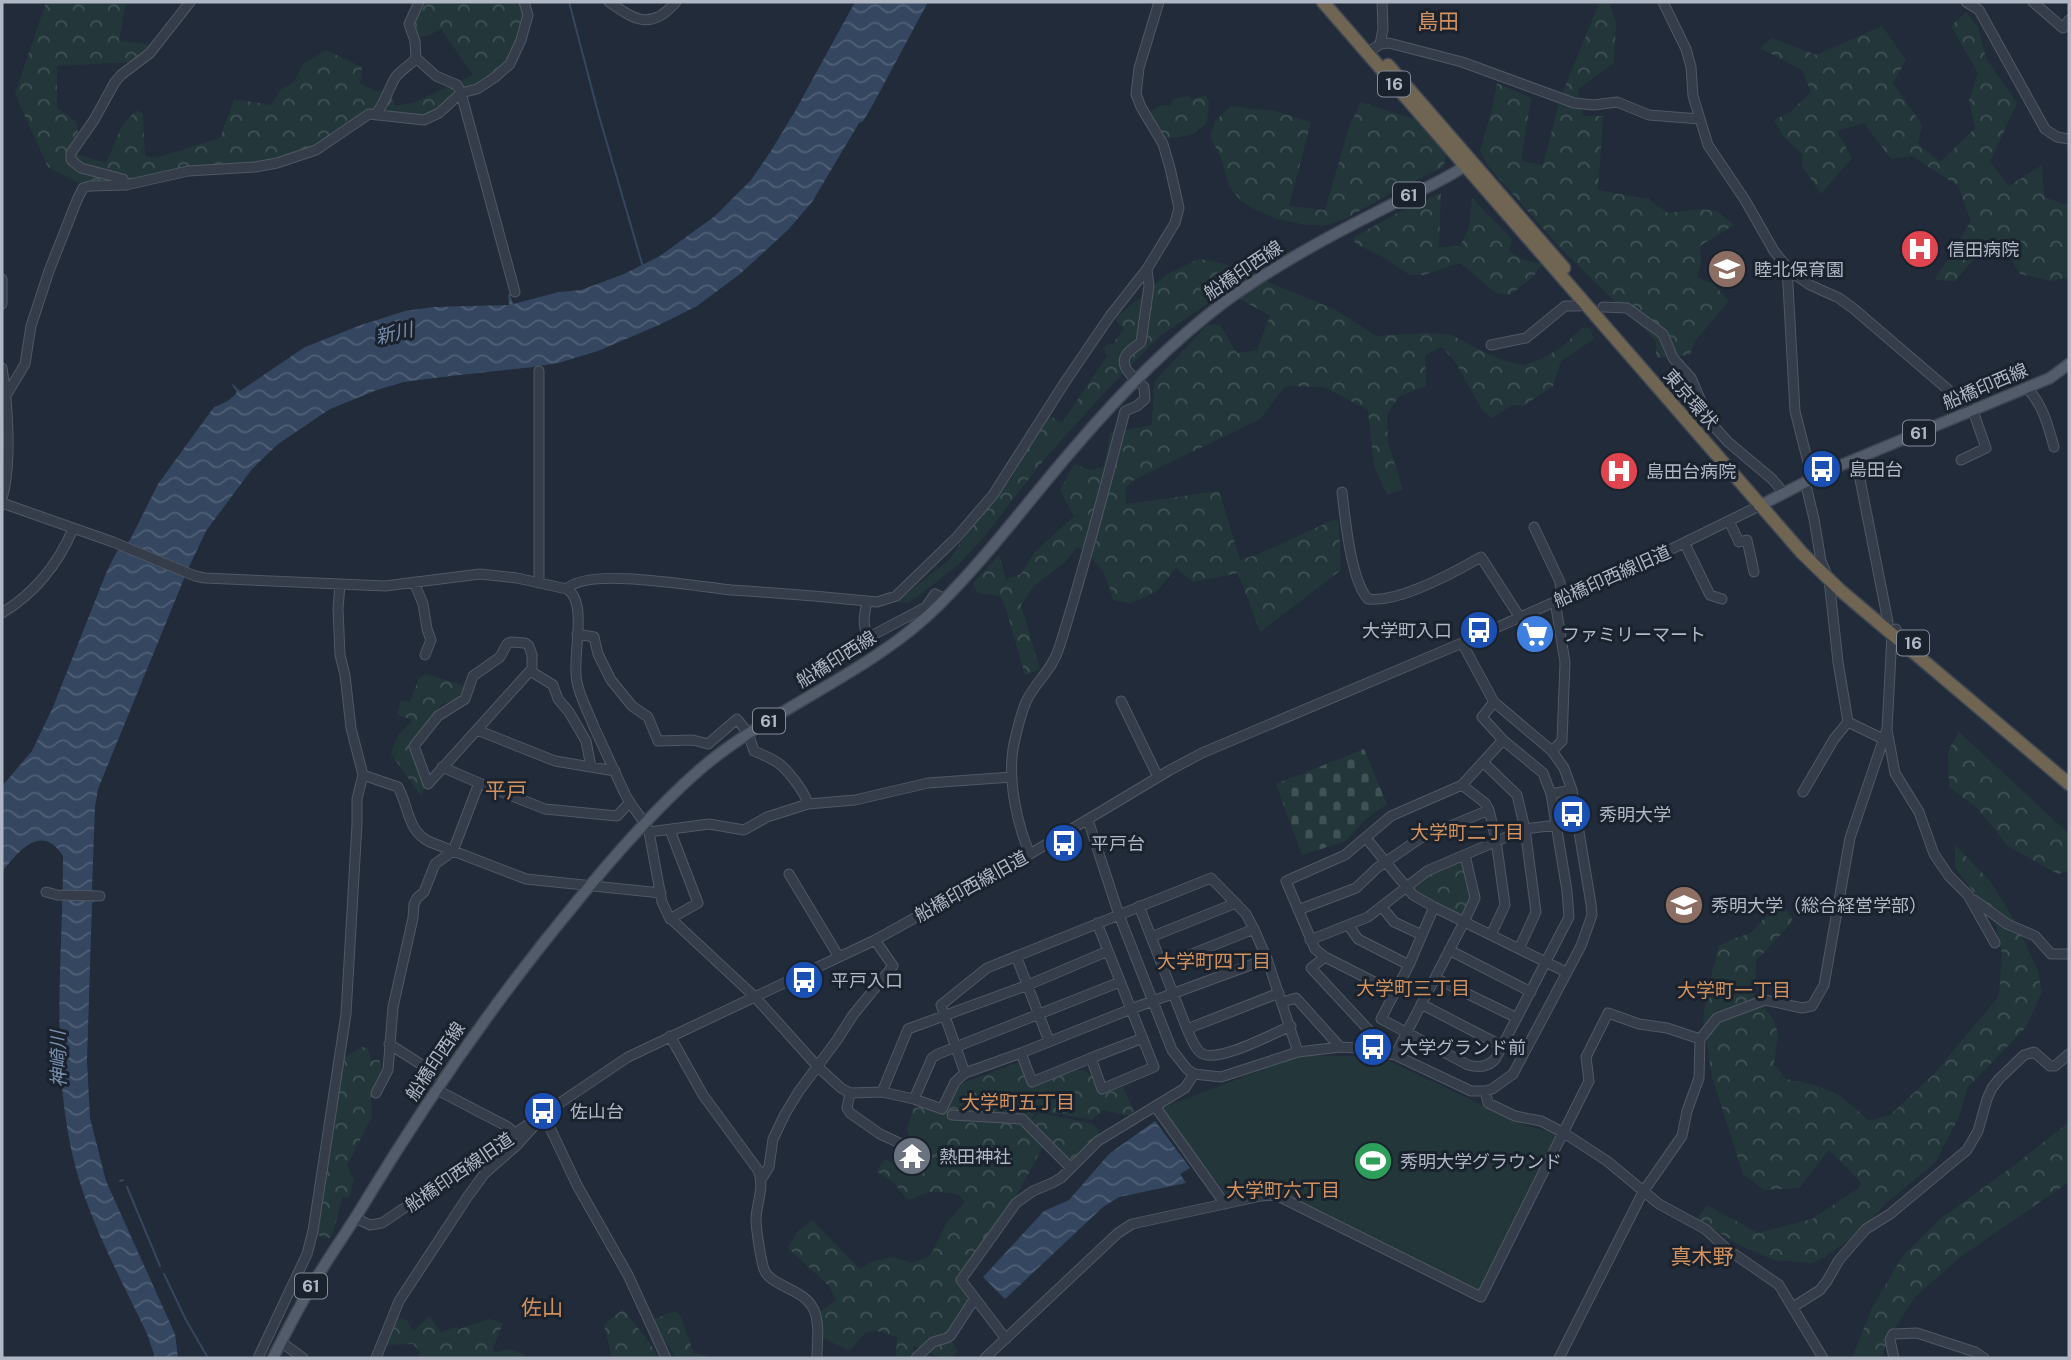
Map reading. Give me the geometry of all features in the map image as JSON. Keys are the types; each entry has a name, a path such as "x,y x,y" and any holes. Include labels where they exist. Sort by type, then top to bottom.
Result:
{"highway":[{"name":"東京環状","path":"1322,2 1380,62 1829,580 1892,628 2069,775"},
{"name":"東京環状","path":"1332,2 1377,47 1380,62"},
{"name":"東京環状","path":"1763,504 1892,628 2069,784"}],"main road":[{"name":"船橋印西線","path":"273,1358 317,1277 437,1088 510,985 590,886 697,772 748,733 878,654 925,618 993,548 1075,446 1137,380 1200,321 1247,286 1296,255 1469,164"},
{"name":"船橋印西線","path":"1763,504 1808,480 2050,378 2069,366"}],"street":[{"path":"126,185 123,179 74,164 71,153 94,120 118,77 150,53 190,2"},
{"path":"376,114 396,76 416,58 410,24 419,2"},
{"path":"6,394 25,364 31,326 43,287 83,188 126,185 188,171 277,163 316,150 369,114 424,120 439,113 461,93 477,89 494,78 510,64 528,15 524,2"},
{"path":"609,2 635,19 646,21 655,19 676,2"},
{"path":"567,589 576,582 634,579 877,602 896,596 956,538 1005,479 1037,425 1099,332 1147,269 1175,223 1179,208 1163,144 1136,94 1142,59 1159,2"},
{"path":"1377,47 1383,29 1382,2"},
{"path":"1663,2 1686,49 1693,96 1709,145 1774,251 1787,267 1811,285 1839,298 1854,309 1973,411 1986,448 1961,460"},
{"path":"1966,2 1979,10 2045,129 2057,137 2069,138"},
{"path":"2033,2 2067,27"},
{"path":"1377,47 1389,43 1462,62 1574,103 1594,105 1617,102 1649,115 1700,119"},
{"path":"416,58 436,76 457,85 461,93 515,292"},
{"path":"1787,267 1795,411 1821,561 1829,580 1848,722 1834,739 1804,792"},
{"path":"1030,854 1019,827 1012,777 1013,748 1028,697 1058,651 1087,557 1125,411 1145,399 1144,387 1124,366 1124,360 1141,342 1149,286 1147,269"},
{"path":"2,279 2,304"},
{"path":"1491,345 1526,338 1564,306 1579,306"},
{"path":"1603,307 1627,308 1663,334 1673,358 1691,378 1710,422 1783,492"},
{"path":"2,368 6,394 6,460 2,501 195,576 223,580 385,586 480,574 517,578 567,589 573,593 576,600 577,634 575,677 581,699 630,802 647,827 662,902 670,919 755,997 818,1067 850,1093 883,1092 942,1109 955,1082 965,1073 1267,959"},
{"path":"539,371 539,583"},
{"path":"2027,388 2037,399 2054,447"},
{"path":"1856,459 1892,628 1887,729 1895,773 1919,812 1934,854 1949,876 1968,895 2007,924 2035,936 2051,954 2069,954"},
{"path":"1342,492 1353,563 1360,588 1368,600 1387,599 1408,592 1481,557 1519,616"},
{"name":"船橋印西線旧道","path":"355,1218 370,1225 382,1223 544,1115 612,1066 875,940 1030,854 1213,747 1462,643 1685,544 1763,504"},
{"path":"1729,521 1739,541 1747,540 1754,572"},
{"path":"1534,527 1560,582 1558,599 1565,662 1562,741 1552,751"},
{"path":"2,613 16,605 37,586 74,529"},
{"path":"1685,544 1710,595 1722,599"},
{"path":"414,582 423,604 426,629 431,640 425,656"},
{"path":"258,1358 307,1254 313,1231 346,1014 357,799 363,775 351,728 340,655 340,585"},
{"path":"867,601 864,629 871,636 926,607 935,594 945,599"},
{"path":"577,634 594,637 598,654 611,680 632,706 648,717 658,741 693,740 708,744 737,719 748,733 754,751 773,758 786,768 806,796 808,804"},
{"path":"511,642 530,646 532,672 529,672 428,784 414,746 438,716 465,699 473,676 500,657 511,642"},
{"path":"1088,820 1119,915 1172,1049 1179,1061 1195,1074 1221,1077 1298,1052 1340,1047 1395,1055 1471,1091 1485,1091 1499,1085 1513,1074 1581,946 1592,915 1572,790 1564,768 1552,751 1494,702 1462,643"},
{"path":"532,672 553,685 558,699 586,741 591,767"},
{"path":"1121,701 1158,777"},
{"path":"1434,907 1409,965 1381,1019 1442,1052 1474,1066 1484,1066 1493,1062 1569,917 1551,794 1543,774 1503,740 1482,717 1494,702"},
{"path":"1848,722 1884,739"},
{"path":"1559,1358 1643,1192 1682,1136 1687,1111 1699,1078 1700,1039 1717,1018 1765,1000 1802,1007 1812,1006 1824,985 1850,838 1887,729"},
{"path":"477,730 555,761 615,771"},
{"path":"1394,992 1325,957 1315,949 1286,881 1345,855 1391,816 1462,785 1503,740"},
{"path":"1483,762 1517,795 1525,829 1536,912 1519,949"},
{"path":"442,767 545,808 617,816 630,802"},
{"path":"363,775 398,787 416,834 422,839 526,879 661,893"},
{"path":"647,827 670,830 709,824 744,830 767,817 808,804 855,800 928,783 1012,777"},
{"path":"376,1093 388,1070 393,1007 414,904 424,892 435,864 453,851 480,783"},
{"path":"1462,785 1485,803 1496,840 1505,905 1491,935"},
{"path":"1551,794 1572,790"},
{"path":"1298,910 1356,888 1386,862 1419,839 1489,810"},
{"path":"1310,940 1368,917 1427,871 1525,829 1556,825"},
{"path":"670,830 698,903 670,919"},
{"path":"1366,838 1413,895 1566,972"},
{"path":"1395,1055 1475,898 1465,855"},
{"path":"789,874 839,957"},
{"path":"965,1073 941,1005 987,968 1211,878 1246,914 1254,929 1281,997 1298,1052"},
{"path":"46,892 57,895 100,896"},
{"path":"1968,895 1995,943"},
{"path":"1151,937 1236,904"},
{"path":"1139,906 1187,1029 1200,1052 1214,1056 1223,1054 1291,1026"},
{"path":"1382,907 1394,922 1422,935"},
{"path":"1091,1058 1102,1089 1154,1067 1097,923"},
{"path":"1349,926 1358,939 1409,965"},
{"path":"1162,966 1254,929"},
{"path":"817,1358 816,1320 811,1305 791,1288 769,1278 763,1268 756,1222 762,1178 769,1167 773,1139 799,1091 853,1015 893,966 875,940"},
{"path":"1449,950 1531,992"},
{"path":"883,1092 908,1029 1028,985 1108,951"},
{"path":"1016,956 1049,1041"},
{"path":"1325,957 1311,968 1378,1040 1378,1051"},
{"path":"1435,978 1517,1018"},
{"path":"914,1099 932,1058 955,1046 1120,982"},
{"path":"1187,1029 1281,997 1296,998 1340,1047"},
{"path":"1421,1004 1502,1046"},
{"path":"985,1358 1118,1233 1132,1224 1261,1196 1276,1195 1481,1297 1589,1081 1586,1057 1608,1013 1639,1024 1667,1028 1700,1039"},
{"path":"670,1036 703,1095 762,1178"},
{"path":"1021,1054 1032,1082 1143,1038"},
{"path":"389,1044 422,1065 437,1088 508,1127 515,1134"},
{"path":"1793,1307 1820,1290 1839,1261 1866,1229 1890,1214 1967,1150 1978,1131 1992,1088 2024,1055 2034,1052 2050,1066 2055,1066 2069,1054"},
{"path":"1005,1340 961,1280 1016,1203 1033,1191 1052,1183 1098,1140 1185,1088 1195,1074"},
{"path":"1485,1091 1488,1103 1515,1116 1541,1121 1607,1161 1659,1204 1705,1229 1727,1249 1779,1285 1823,1358"},
{"path":"850,1093 847,1108 850,1113 880,1135 908,1147"},
{"path":"1155,1106 1225,1203"},
{"path":"376,1358 399,1301 474,1188 485,1173 517,1145 544,1115 577,1185 628,1275 666,1358"},
{"path":"952,1115 1021,1119 1071,1168"},
{"path":"916,1358 933,1342 951,1335 975,1298"},
{"path":"1895,1358 1890,1340 1892,1334 1917,1334 1975,1352 1984,1358"},
{"path":"281,1342 303,1358"}],"green space":[{"path":"46,2 126,2 119,41 154,45 133,62 57,66 57,108 77,122 76,154 106,163 122,126 136,110 143,114 145,156 155,158 220,138 234,99 271,105 281,89 294,82 303,64 326,50 362,67 360,84 375,91 387,91 396,106 415,102 473,75 441,29 427,36 418,36 412,23 422,2 520,2 525,13 507,60 483,81 457,90 442,107 425,116 367,112 311,149 268,162 226,163 139,179 82,185 48,167 15,94"},
{"path":"1596,2 1609,2 1616,22 1614,63 1578,89 1583,116 1603,116 1598,190 1648,199 1668,213 1701,209 1717,211 1734,225 1700,246 1701,261 1697,277 1713,284 1729,301 1695,341 1690,355 1656,358 1656,341 1561,249 1489,167 1480,151 1497,83 1531,98 1521,161 1543,165 1560,99 1598,6"},
{"path":"1966,12 1978,27 1986,58 2017,103 1990,162 2009,186 2042,165 2044,197 2069,204 2069,277 2052,281 2020,274 2008,254 1987,243 1955,281 1935,280 1971,221 1958,186 1912,156 1891,159 1864,123 1837,131 1852,158 1821,194 1802,166 1802,154 1783,136 1774,120 1790,112 1811,92 1802,70 1760,48 1772,38 1816,55 1882,26 1906,60 1893,83 1922,125 1918,144 1940,162 1975,128 1969,100 1978,73 1951,26"},
{"path":"1206,95 1209,101 1207,123 1191,135 1165,139 1150,112 1161,105 1170,106 1173,99 1188,96 1193,99"},
{"path":"1361,102 1414,119 1446,155 1443,167 1345,219 1328,225 1306,225 1278,219 1240,200 1229,186 1221,158 1210,136 1216,120 1231,106 1275,111 1311,122 1289,206 1325,210 1349,127"},
{"path":"1441,193 1439,247 1460,246 1469,228 1472,198 1512,239 1509,251 1523,260 1540,263 1542,266 1534,276 1510,295 1496,293 1460,263 1424,275 1410,275 1356,244 1353,238 1397,213"},
{"path":"1199,259 1222,263 1334,309 1376,336 1450,334 1505,361 1524,365 1561,348 1582,328 1590,328 1594,339 1561,361 1553,386 1523,406 1512,405 1492,418 1482,410 1456,363 1442,347 1425,355 1426,386 1399,396 1387,415 1388,442 1403,490 1387,494 1374,467 1368,410 1324,387 1285,386 1260,419 1134,480 1125,488 1126,504 1219,491 1240,560 1333,520 1339,521 1341,570 1260,632 1238,573 1193,582 1176,568 1157,591 1132,603 1113,600 1101,569 1077,547 1065,562 1034,586 1021,605 1040,669 1025,675 1000,596 978,593 973,583 999,555 1006,580 1021,574 1035,552 1074,516 1060,490 1074,464 1090,470 1104,467 1110,433 1152,425 1154,382 1207,325 1220,325 1237,353 1257,350 1270,316 1226,291 1160,336 1105,392 1046,457 983,538 958,565 909,603 896,602 949,560 977,519 1011,479 1048,415 1062,423 1107,356 1104,348 1113,344 1124,328 1117,322 1117,317 1166,275"},
{"path":"426,674 465,686 461,698 441,705 412,743 426,785 421,796 391,754 398,737 411,723 411,720 397,714 401,700 410,702 419,678"},
{"path":"1959,732 2069,834 2069,870 2058,874 2008,846 1978,809 1949,787 1948,751"},
{"path":"1364,749 1387,804 1364,821 1346,841 1302,855 1276,784"},
{"path":"1955,845 1990,881 2014,919 2038,971 2042,992 2026,1027 1968,1087 1958,1119 1935,1163 1886,1203 1859,1233 1812,1263 1774,1260 1741,1246 1697,1219 1707,1205 1758,1233 1812,1219 1859,1188 1861,1183 1829,1150 1799,1188 1764,1190 1743,1174 1712,1077 1703,1018 1719,946 1751,933 1781,900 1793,921 1756,961 1755,996 1774,1020 1778,1034 1774,1064 1786,1079 1832,1092 1869,1121 1890,1115 1934,1074 1999,996 2002,954 1995,921 1955,867"},
{"path":"1462,860 1470,899 1463,916 1418,894 1413,888 1429,874"},
{"path":"362,1047 368,1048 371,1061 379,1059 383,1075 371,1094 372,1117 347,1165 354,1180 349,1198 343,1197 330,1238 319,1236 316,1226 342,1058"},
{"name":"秀明大学グラウンド","path":"1301,1055 1381,1057 1524,1125 1558,1134 1478,1291 1273,1189 1229,1198 1161,1108"},
{"path":"1020,1062 1032,1087 1076,1070 1084,1070 1094,1078 1101,1095 1123,1087 1134,1112 1128,1116 1103,1110 1092,1120 1039,1110 1029,1121 1047,1139 1012,1204 956,1282 970,1298 950,1340 958,1350 951,1358 943,1358 913,1346 915,1358 896,1358 897,1337 874,1331 865,1333 850,1351 823,1338 817,1314 836,1300 829,1286 788,1248 797,1232 812,1220 860,1269 871,1262 892,1257 914,1263 931,1255 947,1222 965,1202 959,1195 941,1192 907,1199 894,1183 876,1171 885,1159 900,1168 913,1145 907,1131 913,1108 926,1106 946,1114 960,1084"},
{"path":"1040,1113 1093,1124 1099,1130 1098,1136 1071,1160 1031,1121"},
{"path":"2069,1122 2069,1182 1959,1258 1915,1297 1889,1337 1881,1358 1852,1358 1872,1308 1902,1257 1940,1219"},
{"path":"623,1309 650,1343 658,1358 612,1358 604,1325"},
{"path":"675,1311 680,1315 694,1353 707,1358 676,1358 652,1320"},
{"path":"395,1316 407,1320 414,1331 429,1316 441,1332 489,1319 503,1323 492,1351 509,1349 524,1354 525,1358 417,1358 420,1352 413,1344 382,1345"}],"water":[{"name":"新川","path":"855,2 928,2 871,108 859,123 812,202 788,230 740,274 697,306 598,351 533,367 404,382 330,409 278,444 252,469 206,531 98,789 95,807 92,888 95,901 92,903 87,1061 90,1118 106,1181 175,1334 178,1358 155,1358 148,1336 90,1211 76,1169 68,1131 59,1014 63,856 55,846 46,841 38,841 23,849 2,872 2,786 32,751 53,707 117,551 130,540 158,484 214,407 237,392 233,384 240,391 305,347 405,311 433,307 509,305 508,294 513,304 559,292 581,290 624,274 660,256 715,216 751,180 769,154"},
{"path":"1155,1121 1190,1168 1180,1174 1186,1183 1119,1197 1103,1207 1005,1299 983,1277 1044,1211 1069,1200 1109,1154"}],"waterway":[{"path":"569,2 643,267"},
{"path":"127,1187 160,1266"},
{"path":"164,1274 208,1358"}],"place":[{"name":"信田病院","path":"1920,249"},
{"name":"睦北保育園","path":"1727,269"},
{"name":"島田台","path":"1822,469"},
{"name":"島田台病院","path":"1619,471"},
{"name":"大学町入口","path":"1479,630"},
{"name":"ファミリーマート","path":"1535,634"},
{"name":"秀明大学","path":"1572,814"},
{"name":"平戸台","path":"1064,843"},
{"name":"秀明大学（総合経営学部）","path":"1684,905"},
{"name":"平戸入口","path":"804,980"},
{"name":"大学グランド前","path":"1373,1047"},
{"name":"佐山台","path":"543,1111"},
{"name":"熱田神社","path":"912,1156"},
{"name":"秀明大学グラウンド","path":"1373,1161"}],"district":[{"name":"島田","path":"1438,21"},
{"name":"平戸","path":"506,790"},
{"name":"大学町二丁目","path":"1467,832"},
{"name":"大学町四丁目","path":"1214,961"},
{"name":"大学町三丁目","path":"1413,988"},
{"name":"大学町一丁目","path":"1734,990"},
{"name":"大学町五丁目","path":"1018,1102"},
{"name":"大学町六丁目","path":"1283,1190"},
{"name":"真木野","path":"1702,1256"},
{"name":"佐山","path":"542,1307"}],"water label":[{"name":"神崎川","path":"58,1059"}]}
